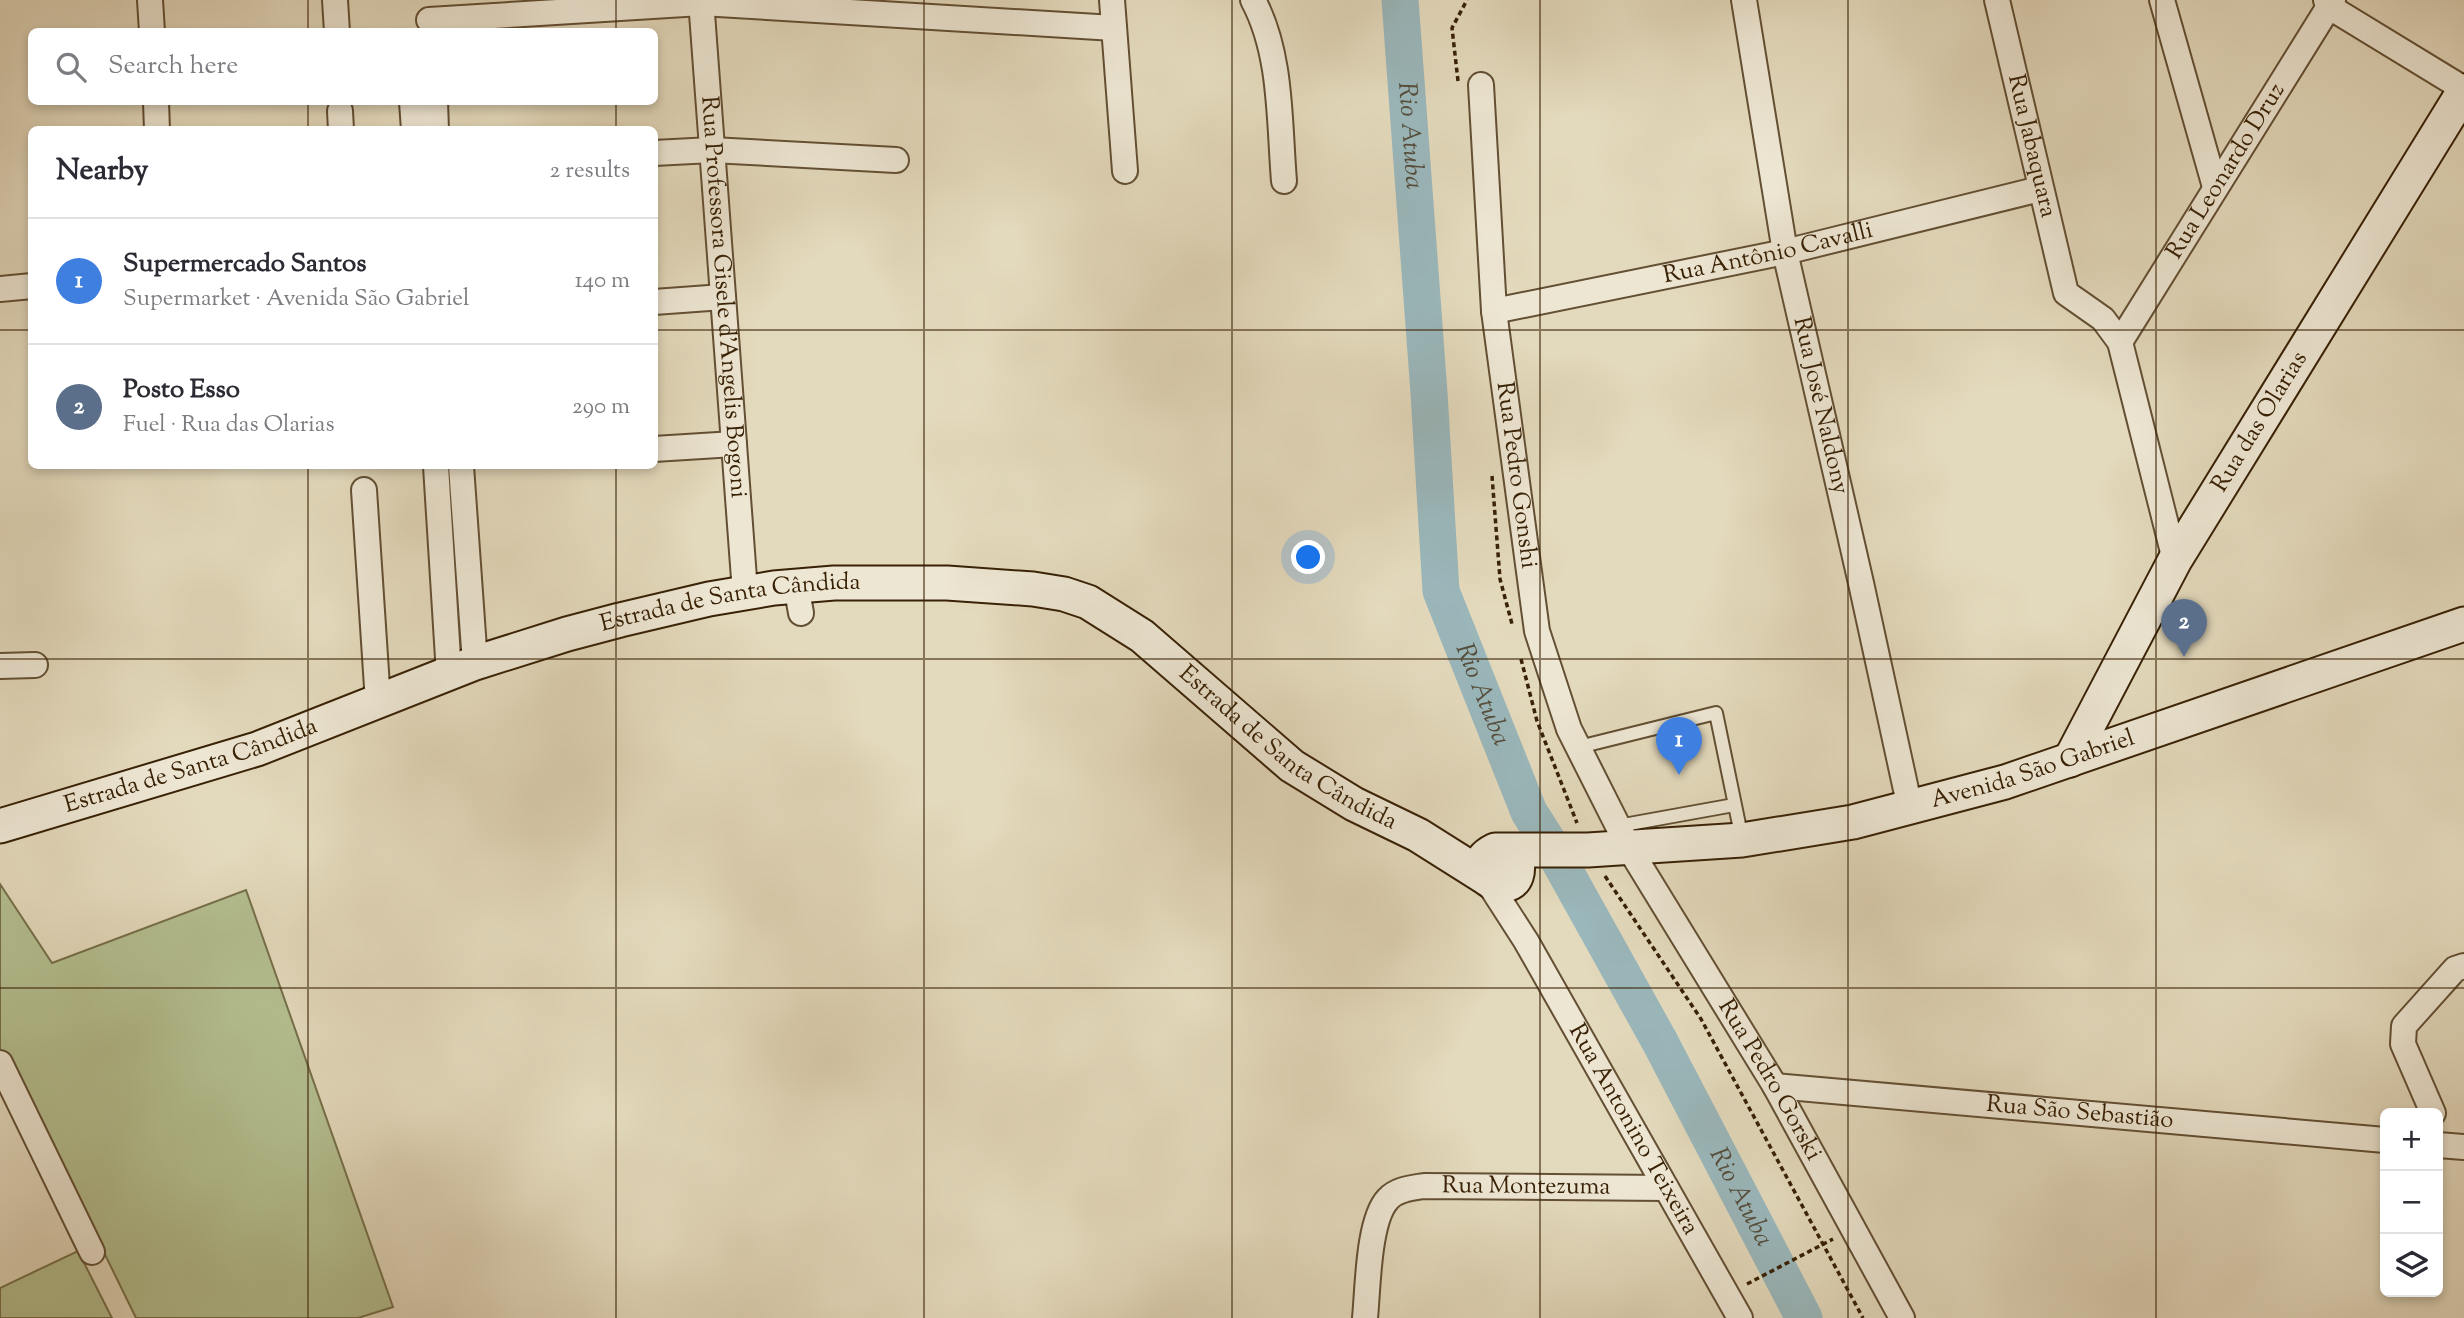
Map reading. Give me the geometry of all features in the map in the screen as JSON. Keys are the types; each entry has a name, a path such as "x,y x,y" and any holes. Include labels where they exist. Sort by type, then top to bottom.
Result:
{"main road":[{"name":"Rua das Olarias","path":"2070,760 2175,559 2464,90"},
{"name":"Estrada de Santa Cândida","path":"0,826 257,749 462,668 580,630 745,592 799,599 947,583 1033,589 1064,594 1088,602 1142,636 1292,766 1354,804 1418,835 1500,868"},
{"name":"Avenida São Gabriel","path":"1500,868 1546,850 1588,850 1624,837 1742,840 1853,822 1910,808 2005,782 2464,624"}],"street":[{"path":"150,0 152,28"},
{"path":"335,0 337,28"},
{"path":"1112,0 1125,171"},
{"path":"1252,0 1263,18 1274,63 1284,181"},
{"name":"Rua José Naldony","path":"1744,0 1785,252 1910,808"},
{"name":"Rua Jabaquara","path":"1997,0 2066,293 2103,319 2120,342"},
{"path":"2162,0 2215,187"},
{"path":"429,17 701,1 1114,28"},
{"name":"Rua Professora Gisele d'Angelis Bogoni","path":"701,1 745,592"},
{"path":"2329,2 2464,90"},
{"name":"Rua Leonardo Druz","path":"2120,342 2329,2"},
{"name":"Rua Pedro Gonshi","path":"1470,89 1494,311 1537,631 1569,729 1624,837"},
{"path":"156,105 157,126"},
{"path":"412,105 414,126"},
{"path":"435,105 436,126"},
{"path":"658,153 712,150 896,160"},
{"name":"Rua Antônio Cavalli","path":"1494,311 1785,252 2040,189"},
{"path":"0,289 28,286"},
{"path":"658,302 723,298"},
{"path":"2120,342 2175,559"},
{"path":"658,449 734,444"},
{"path":"436,469 462,668"},
{"path":"461,469 462,668"},
{"path":"364,490 378,702"},
{"path":"0,666 35,665"},
{"name":"Rua Pedro Gorski","path":"1624,837 1775,1086 1902,1318"},
{"name":"Rua Antonino Teixeira","path":"1500,868 1526,941 1740,1318"},
{"path":"2431,1108 2403,1044 2404,1026 2455,969 2464,967"},
{"path":"0,1063 92,1252"},
{"name":"Rua São Sebastião","path":"1775,1086 2380,1140"},
{"name":"Rua Montezuma","path":"1365,1318 1378,1214 1388,1198 1404,1189 1424,1185 1666,1188"}],"lane":[{"path":"1578,747 1716,713 1742,840"},
{"path":"1624,837 1734,805"}],"path":[{"path":"1467,0 1452,27 1470,89"},
{"path":"1491,470 1500,579 1513,631"},
{"path":"1520,657 1536,721 1588,850 1701,1019 1863,1318"},
{"path":"1753,1281 1853,1229"}],"green space":[{"path":"0,884 52,963 246,890 393,1307 358,1318 136,1318 50,1142 0,1051"},
{"path":"78,1251 112,1318 0,1318 0,1288"}],"waterway":[{"name":"Rio Atuba","path":"1400,0 1441,591 1529,812 1552,848 1660,1042 1804,1318"}],"place":[{"name":"Posto Esso","path":"2184,657"},
{"name":"Supermercado Santos","path":"1679,775"}]}
